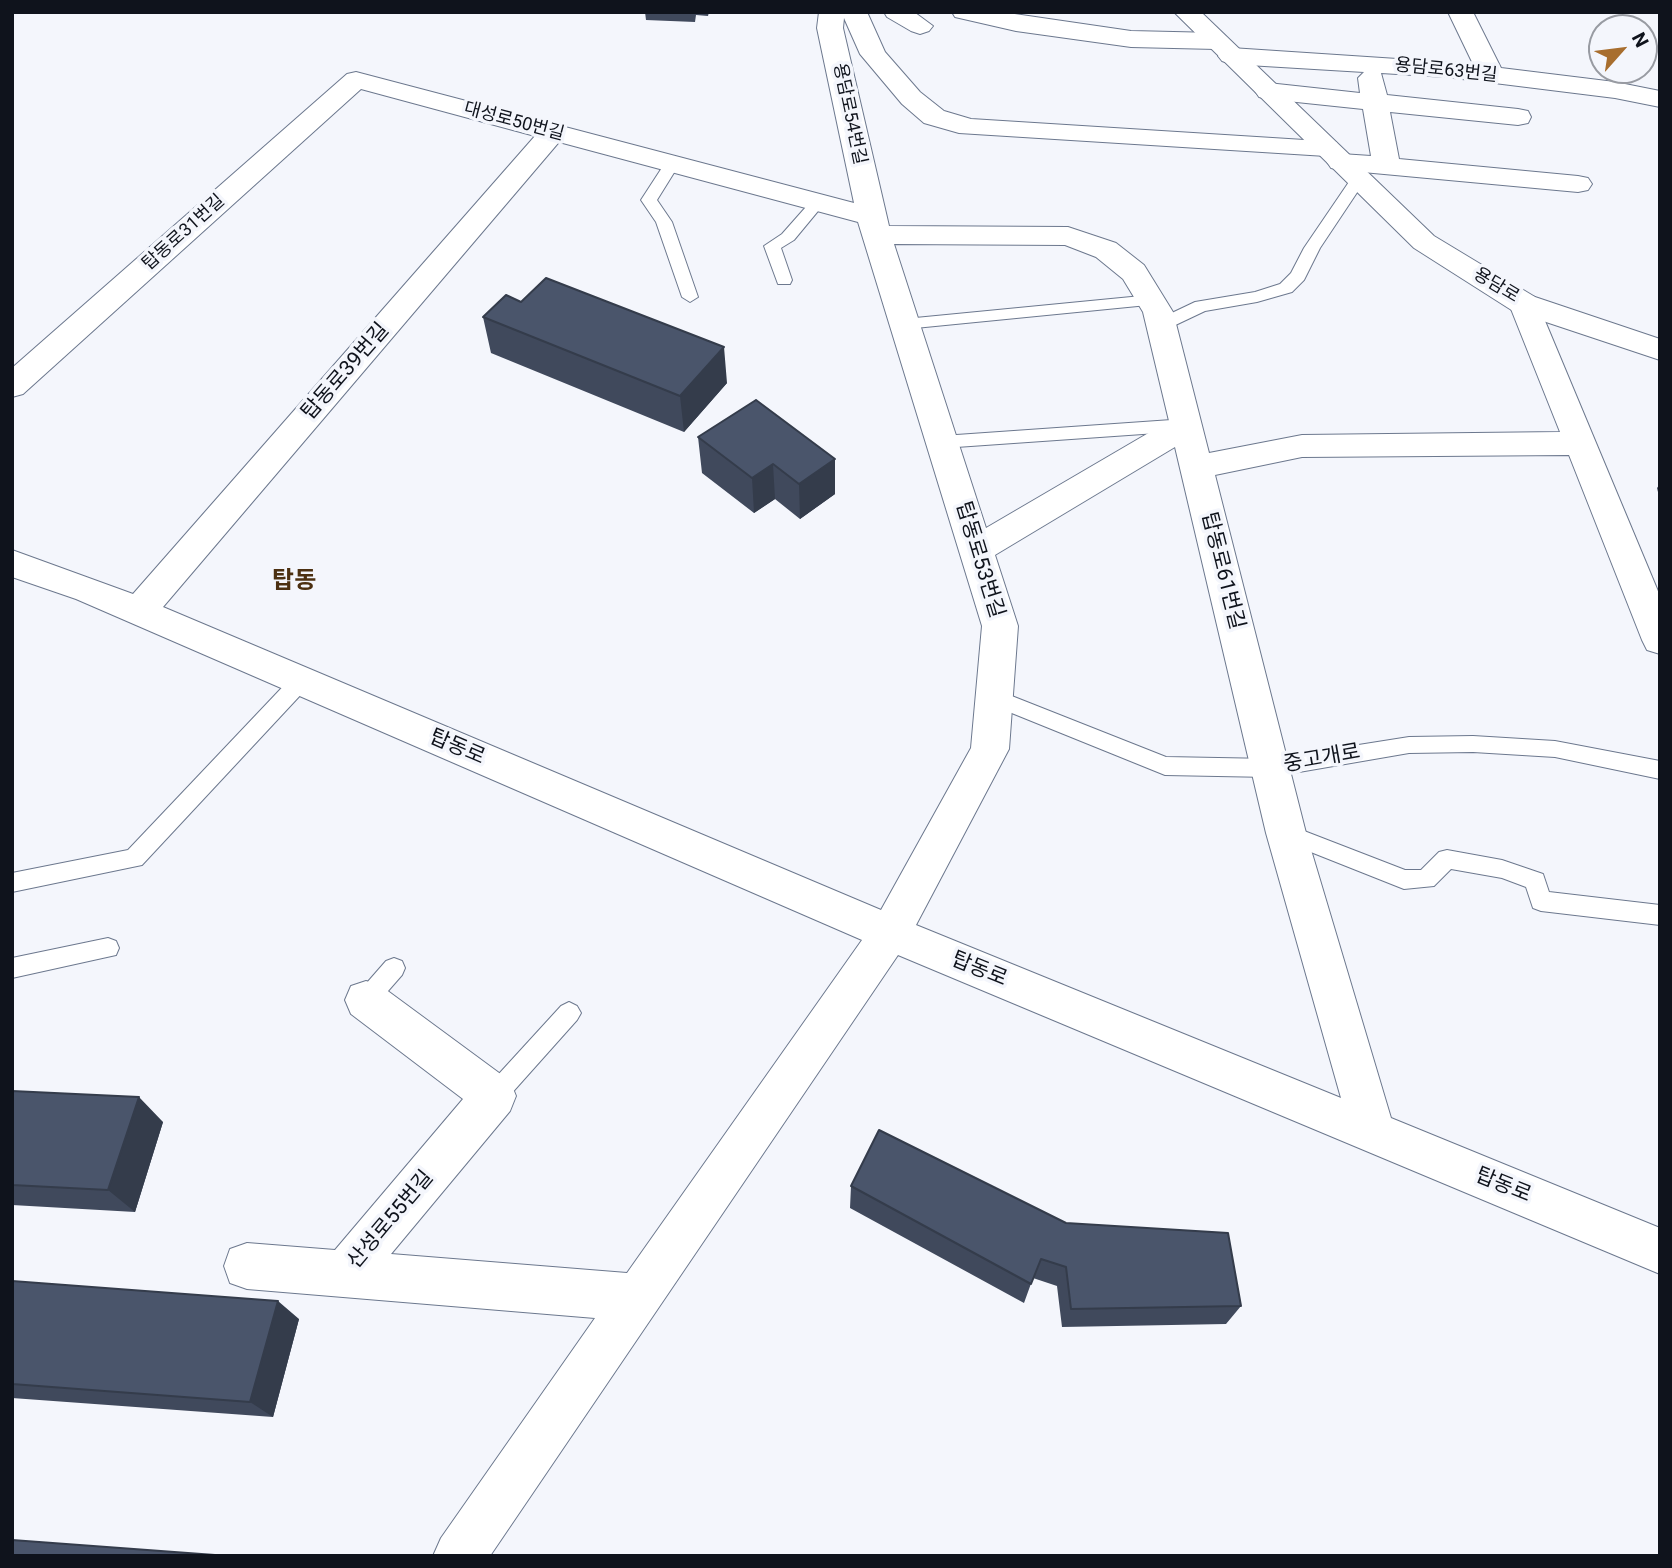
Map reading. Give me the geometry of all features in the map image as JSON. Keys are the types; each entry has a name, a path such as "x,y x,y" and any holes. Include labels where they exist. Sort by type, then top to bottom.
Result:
{"street":[{"name":"용담로54번길","path":"832,12 830,28 874,225"},
{"name":"용담로54번길","path":"854,12 873,54 911,98 934,117 969,127 1056,133 1342,163"},
{"path":"896,12 920,26"},
{"name":"용담로63번길","path":"964,12 1016,23 1131,39 1491,75 1615,90 1660,99"},
{"name":"용담로","path":"1186,12 1424,242 1524,304 1660,350"},
{"path":"1460,12 1491,75"},
{"path":"1368,63 1386,166"},
{"name":"대성로50번길","path":"356,80 818,202 874,225"},
{"name":"탑동로31번길","path":"12,386 356,80"},
{"path":"1268,91 1518,117"},
{"name":"탑동로39번길","path":"138,612 553,132"},
{"path":"1342,163 1578,184"},
{"name":"탑동로61번길","path":"874,225 1068,236 1106,250 1134,272 1157,313 1286,834 1373,1132"},
{"name":"탑동로53번길","path":"874,225 1000,626 990,749 890,933"},
{"path":"1524,304 1660,640"},
{"path":"977,550 1186,425"},
{"path":"1196,467 1302,446 1580,443"},
{"name":"탑동로","path":"12,563 138,612 890,933 1660,1251"},
{"path":"459,1556 890,933"},
{"path":"380,984 494,1096"},
{"name":"산성로55번길","path":"345,1274 494,1096"},
{"path":"247,1266 345,1274"},
{"name":"산성로55번길","path":"345,1274 638,1298"}],"lane":[{"path":"672,163 649,200 664,222 690,297"},
{"path":"905,324 1157,313 1256,297 1286,288 1298,276 1312,248 1342,163"},
{"path":"784,280 772,246 788,237 818,202"},
{"path":"942,442 1186,425"},
{"path":"12,884 134,858 300,682"},
{"name":"중고개로","path":"994,697 1165,766 1270,768 1409,745 1473,744 1555,749 1660,770"},
{"path":"1286,834 1404,880 1426,878 1447,859 1502,869 1535,881 1541,901 1660,915"},
{"path":"12,968 108,948"},
{"path":"494,1096 569,1013"}],"building":[{"path":"546,278 724,347 680,396 483,317 506,295 521,302"},
{"path":"756,400 835,459 799,484 773,464 752,478 698,437"},
{"path":"12,1091 139,1097 108,1190 12,1185"},
{"path":"879,1130 1066,1223 1228,1233 1241,1306 1071,1309 1066,1267 1041,1259 1031,1284 851,1186"},
{"path":"12,1281 278,1301 250,1402 12,1384"},
{"path":"12,1540 215,1555 12,1556"}],"district":[{"name":"탑동","path":"294,582"}]}
